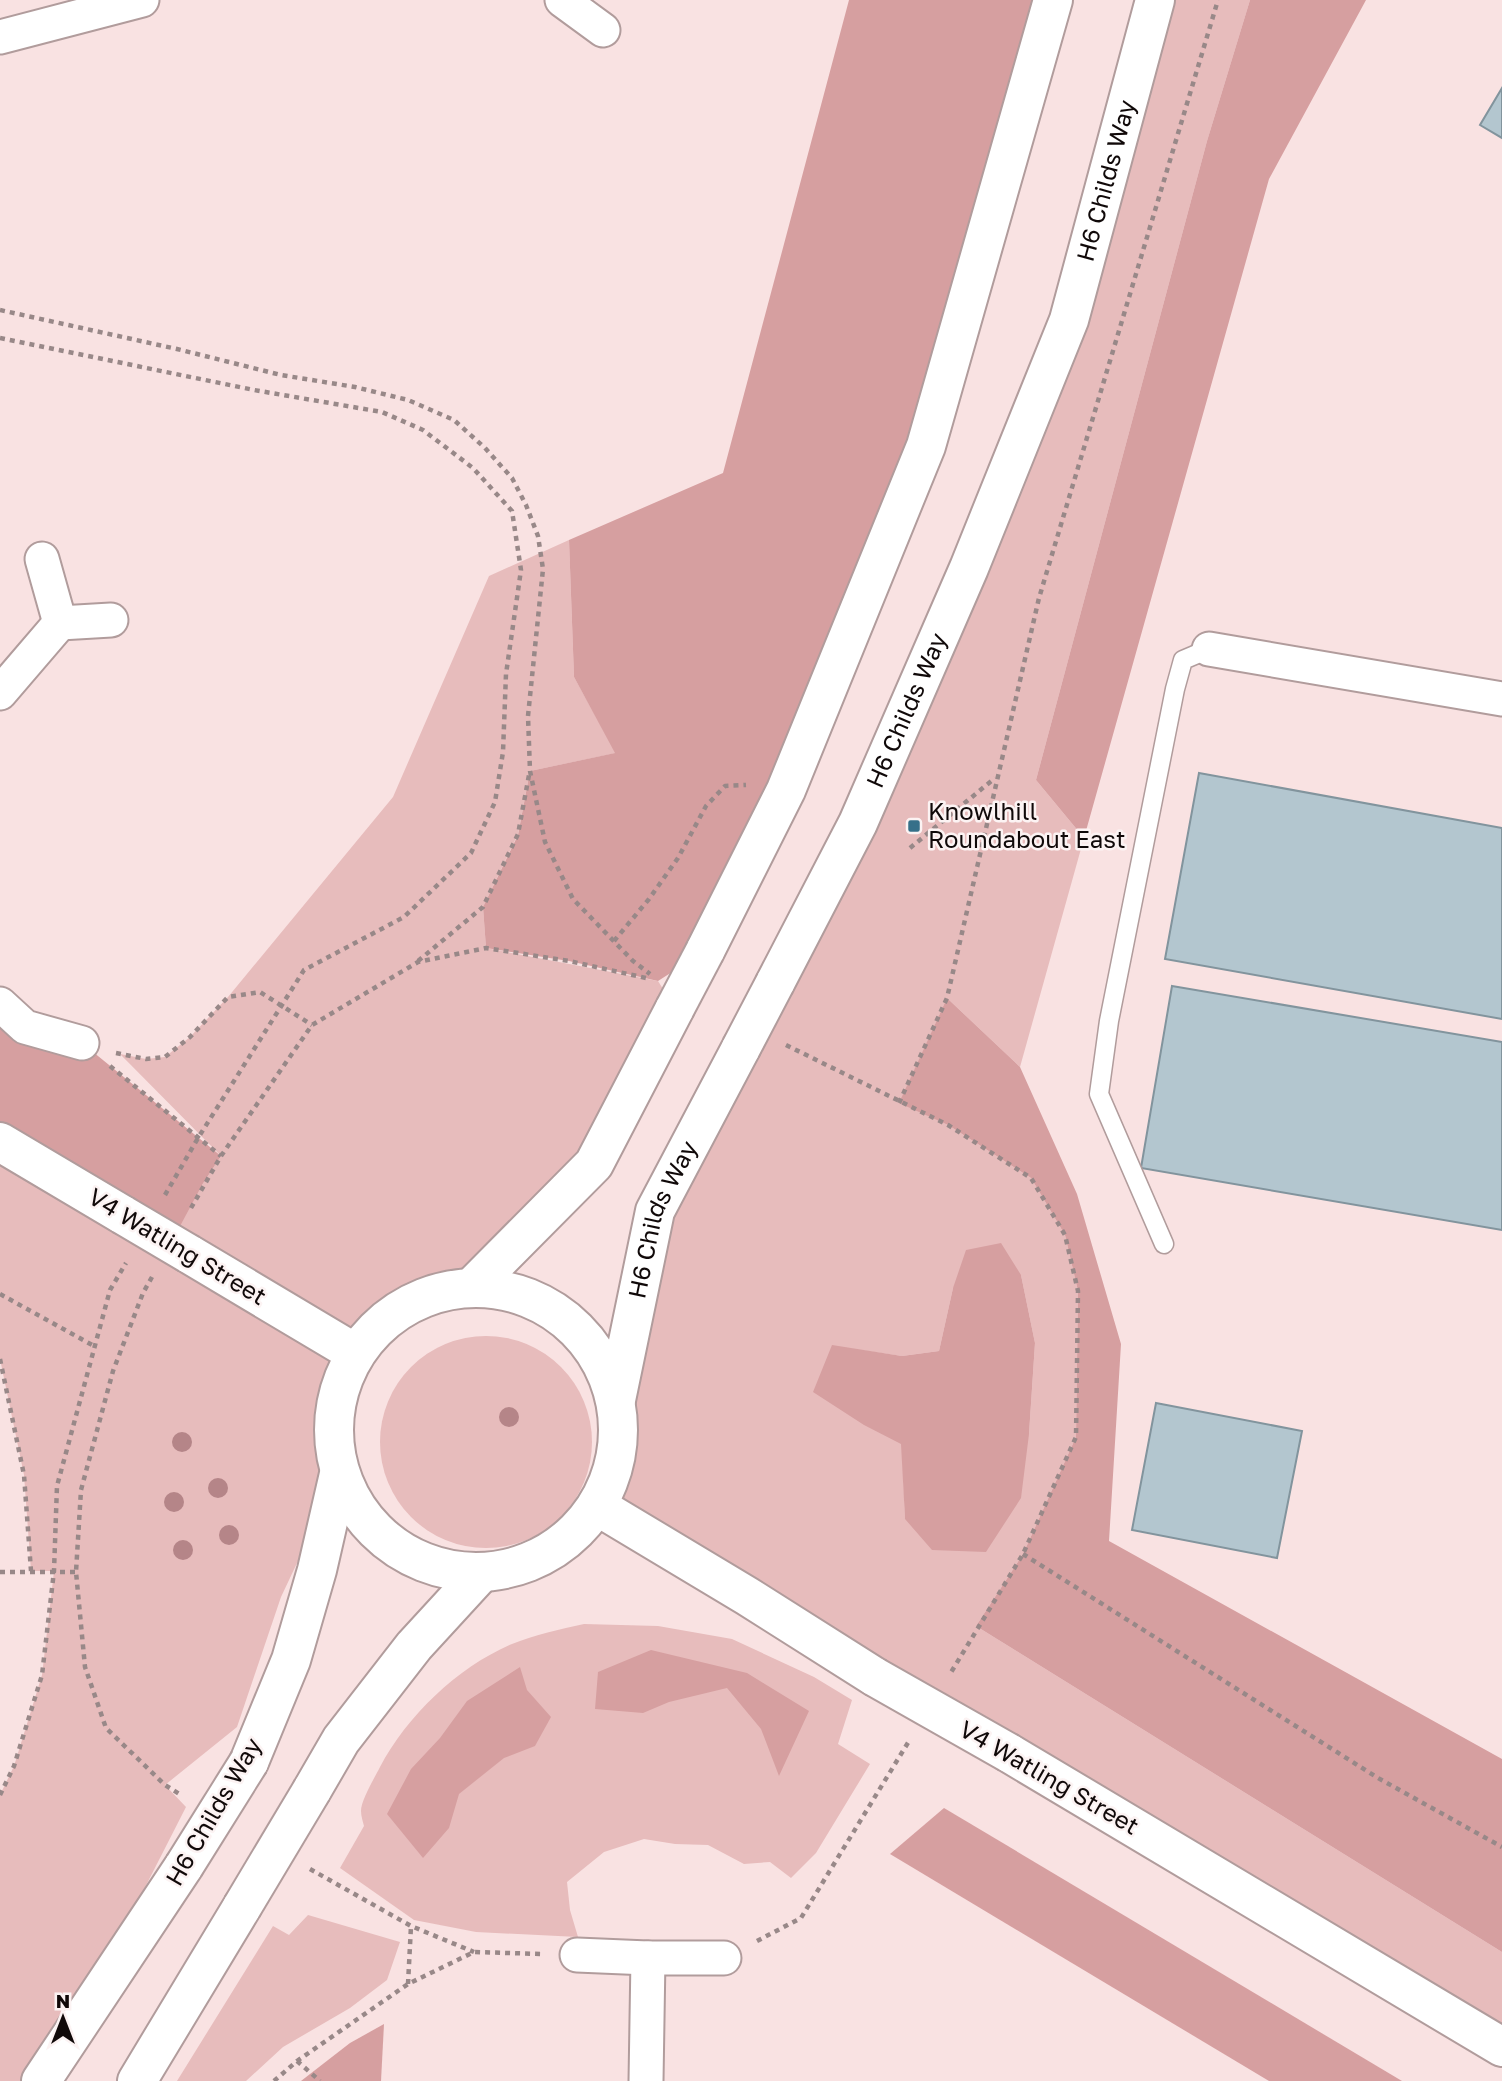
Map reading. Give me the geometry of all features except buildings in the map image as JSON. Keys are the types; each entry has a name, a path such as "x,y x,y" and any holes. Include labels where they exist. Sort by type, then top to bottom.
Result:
{"street":[{"path":"0,37 142,0"},
{"path":"562,0 603,30"},
{"path":"472,1287 594,1164 786,790 926,446 1053,0"},
{"name":"H6 Childs Way","path":"616,1400 655,1211 759,1044 775,983 858,823 969,568 1069,320 1156,0"},
{"path":"42,559 60,623"},
{"path":"0,693 60,623 111,620"},
{"path":"1209,649 1502,699"},
{"path":"0,1004 25,1027 82,1043"},
{"name":"V4 Watling Street","path":"0,1142 122,1215 172,1262 355,1353"},
{"path":"472,1287 511,1291 548,1307 579,1331 602,1363 616,1400 618,1445 611,1477 597,1506 566,1540 526,1564 481,1573 435,1567 393,1547 360,1515 339,1474 332,1436 341,1381 355,1353 387,1317 436,1293 472,1287"},
{"name":"H6 Childs Way","path":"41,2081 184,1866 249,1762 291,1660 317,1570 339,1474"},
{"name":"V4 Watling Street","path":"597,1506 875,1677 1009,1753 1502,2047"},
{"path":"137,2081 341,1740 414,1646 481,1573"},
{"path":"577,1955 724,1958"},
{"path":"646,2081 648,1958"}],"lane":[{"path":"1164,1244 1100,1094 1108,1021 1175,689 1183,660 1209,649"}],"path":[{"path":"900,1103 947,998 1039,598 1218,0"},
{"path":"0,310 281,375 355,387 408,400 454,420 485,448 512,478 538,536 543,569 528,716 530,771 545,842 573,898 657,981 569,961 486,948 418,962"},
{"path":"0,338 254,390 382,412 433,437 473,468 512,511 521,570 506,674 503,752 495,802 471,853 404,916 304,970 164,1196"},
{"path":"189,1213 221,1156 312,1025 418,962 483,907 518,834 530,771"},
{"path":"910,849 996,777"},
{"path":"614,941 678,859 706,806 724,786 753,786"},
{"path":"82,1043 146,1059 165,1057 190,1037 228,997 260,992 312,1025"},
{"path":"82,1043 221,1156"},
{"path":"759,1044 948,1125 1031,1178 1065,1235 1078,1291 1076,1437 1023,1553 944,1683"},
{"path":"0,1795 14,1766 42,1675 54,1571 57,1486 110,1290 130,1255"},
{"path":"172,1262 143,1293 114,1371 81,1490 76,1572 85,1667 106,1728 164,1785 188,1798"},
{"path":"0,1294 94,1346"},
{"path":"0,1359 24,1475 31,1571"},
{"path":"1023,1553 1378,1778 1502,1847"},
{"path":"0,1572 76,1572"},
{"path":"724,1958 801,1918 916,1730"},
{"path":"305,1866 411,1926 474,1952 577,1955"},
{"path":"408,1984 411,1926"},
{"path":"274,2081 298,2060 408,1984 474,1952"},
{"path":"298,2060 320,2081"}],"shaded area":[{"path":"849,0 1053,0 926,446 705,951 658,981 569,961 486,948 483,907 518,835 530,771 615,753 574,677 569,540 723,473"},
{"path":"1152,0 1250,0 1207,141 1036,780 1084,838 1020,1067 947,998 900,1102 948,1125 1031,1178 1065,1235 1078,1291 1076,1437 1023,1554 976,1626 1502,1952 1502,2047 597,1506 611,1477 618,1445 616,1400 655,1211 724,1081 1069,319","holes":["1021,1275 1035,1343 1029,1434 905,1519 902,1444 832,1346 902,1356 939,1351 953,1288"]},
{"path":"1250,0 1366,0 1269,179 1084,838 1036,780 1207,141"},
{"path":"569,540 574,677 616,753 530,771 518,834 483,907 486,948 658,981 675,1008 594,1164 472,1287 436,1293 387,1317 355,1353 341,1381 332,1435 339,1474 281,1597 237,1727 165,1785 186,1807 58,2058 41,2081 0,2081 0,1795 14,1766 42,1675 54,1571 31,1571 24,1475 0,1359 0,1142 202,1185 221,1156 120,1054 146,1059 165,1057 190,1037 228,997 393,797 489,576"},
{"path":"947,998 1020,1067 1077,1194 1121,1344 1109,1541 1502,1759 1502,1952 976,1626 1023,1554 1076,1437 1078,1291 1065,1235 1031,1178 948,1125 899,1103"},
{"path":"0,1004 82,1043 221,1156 171,1243 0,1142"},
{"path":"1001,1243 1021,1275 1035,1343 1029,1434 1021,1498 986,1552 932,1550 905,1519 901,1444 864,1425 813,1392 832,1345 902,1356 939,1351 953,1288 966,1250"},
{"path":"486,1336 527,1344 561,1367 584,1401 592,1442 584,1483 561,1517 527,1540 486,1548 445,1540 411,1517 388,1483 380,1442 388,1401 411,1367 445,1344"},
{"path":"584,1624 658,1626 732,1639 814,1677 852,1700 838,1744 870,1764 816,1853 791,1878 770,1862 744,1864 708,1845 644,1839 604,1852 567,1882 570,1910 578,1937 476,1932 414,1920 340,1868 364,1826 362,1806 380,1767 404,1730 436,1695 472,1666 512,1644"},
{"path":"651,1650 747,1673 809,1711 779,1776 761,1729 727,1688 669,1702 643,1713 595,1709 598,1672"},
{"path":"520,1667 527,1690 551,1717 535,1746 504,1758 459,1794 449,1828 423,1858 387,1814 411,1769 440,1738 467,1701"},
{"path":"944,1808 1402,2081 1269,2081 890,1854"},
{"path":"308,1915 400,1942 387,1980 350,2008 283,2047 246,2081 177,2081 273,1926 289,1935"},
{"path":"384,2024 381,2081 301,2081 350,2043"}],"place":[{"name":"Knowlhill Roundabout East","path":"914,826"}]}
